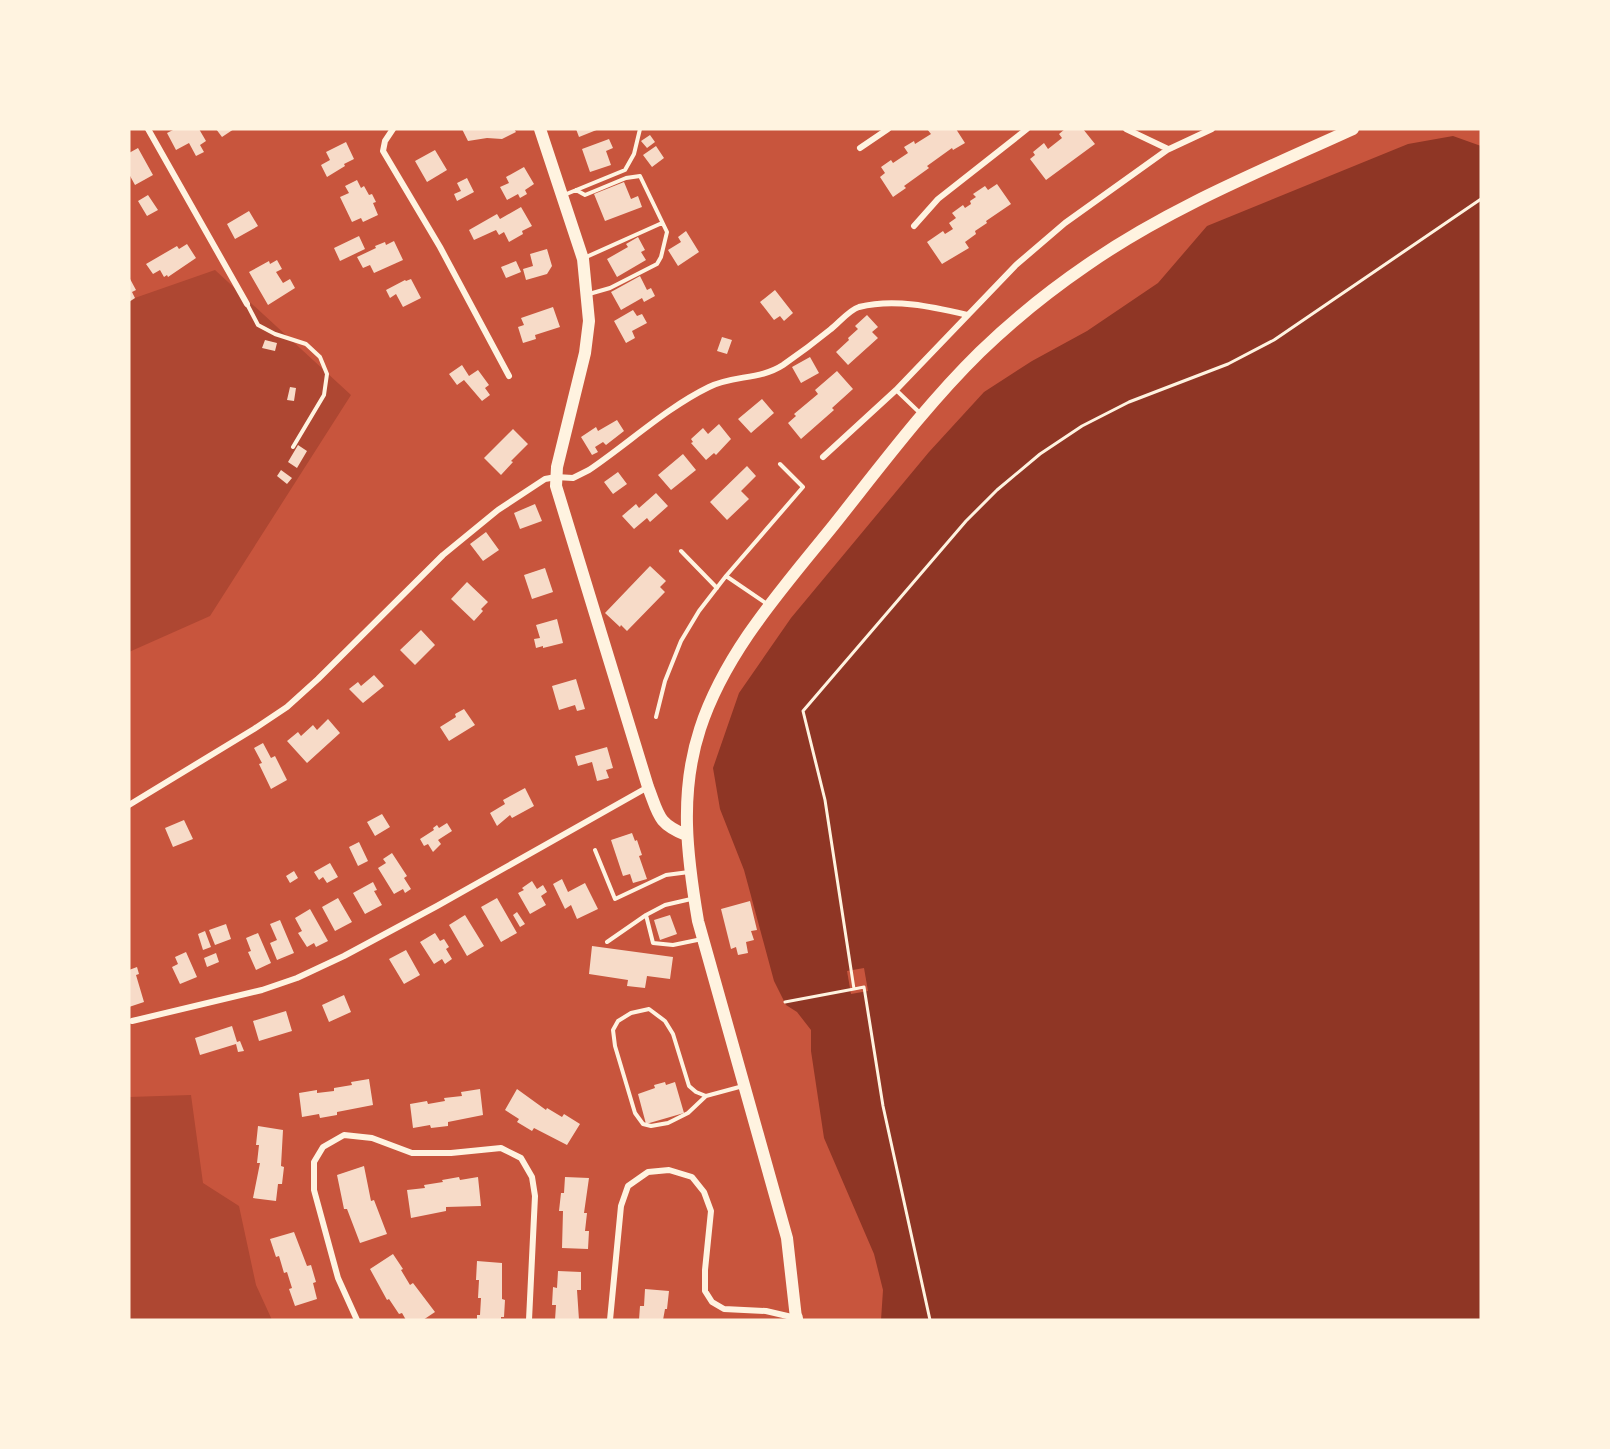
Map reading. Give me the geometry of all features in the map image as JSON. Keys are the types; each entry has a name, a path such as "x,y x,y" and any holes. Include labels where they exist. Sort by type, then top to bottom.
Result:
{"main road":[{"path":"540,129 583,259 590,321 585,353 557,468 556,486 660,820 670,828 686,835"},
{"path":"796,1319 787,1238 703,939 690,872 686,835 686,800 699,732 707,709 727,670 769,605 922,416 979,353 1005,329 1031,306 1089,263 1152,224 1221,188 1353,129"}],"street":[{"path":"148,129 247,304"},
{"path":"393,129 385,141 383,151 440,247 509,376"},
{"path":"860,148 888,129"},
{"path":"914,226 946,192 1027,129"},
{"path":"1126,129 1168,150"},
{"path":"823,458 896,390 1016,265 1065,223 1168,150 1212,129"},
{"path":"129,805 286,707 318,679 443,555 498,510 544,479 573,478 589,470 693,396 713,385 763,375 781,366 856,308 873,304 924,305 968,315"},
{"path":"132,1021 262,990 297,978 344,956 427,911 648,787"},
{"path":"357,1320 338,1278 314,1190 314,1162 323,1147 344,1135 372,1138 412,1153 451,1153 501,1148 521,1158 532,1177 535,1197 529,1320"},
{"path":"609,1320 621,1206 628,1186 648,1172 669,1170 692,1177 704,1192 711,1211 705,1291 712,1302 724,1308 766,1311 796,1319"}],"lane":[{"path":"563,195 625,170 634,154 640,129"},
{"path":"576,190 585,195 626,178 640,176 667,232 657,264 610,288 588,294"},
{"path":"583,259 662,223"},
{"path":"247,304 258,325 275,334 306,344 320,357 327,374 324,395 293,447"},
{"path":"896,390 922,416"},
{"path":"656,717 665,681 681,641 699,611 726,576 803,487 780,464"},
{"path":"681,551 717,588"},
{"path":"726,576 769,605"},
{"path":"595,850 615,898 666,875 690,872"},
{"path":"607,942 665,905 694,899"},
{"path":"646,915 653,943 672,945 703,939"},
{"path":"706,1096 689,1086 673,1034 665,1021 649,1009 631,1013 618,1021 613,1030 615,1046 635,1113 643,1124 651,1126 668,1123 688,1113 706,1096 744,1086"}],"path":[{"path":"854,989 825,800 803,711 966,521 997,490 1040,454 1082,426 1129,402 1228,364 1274,339 1481,199"},
{"path":"785,1002 864,987 883,1106 930,1320"}],"shaded area":[{"path":"1453,136 1481,146 1481,1320 881,1320 883,1290 874,1254 824,1138 811,1051 811,1030 797,1012 786,1005 774,981 744,870 720,809 713,768 739,693 791,618 929,452 984,392 1032,361 1087,331 1158,283 1207,226 1408,144"},
{"path":"215,270 351,395 210,616 129,652 129,300"},
{"path":"191,1095 203,1183 239,1206 256,1285 272,1320 129,1320 129,1097"}],"pier":[{"path":"864,968 868,991 851,994 847,971"}],"building":[{"path":"175,129 199,129 206,141 200,145 204,152 196,156 189,143 176,150 167,133"},
{"path":"216,129 234,129 222,137"},
{"path":"462,129 514,129 516,132 502,139 487,138 468,141"},
{"path":"576,129 599,129 579,137"},
{"path":"927,129 956,129 965,143 953,150 952,148 927,166 929,168 893,197 880,177 885,173 881,167 891,160 893,163 908,153 904,147 914,141 915,144 931,134"},
{"path":"1065,129 1083,129 1095,144 1046,180 1030,159 1035,155 1033,152 1044,143 1048,149 1062,138 1059,134"},
{"path":"650,135 655,142 647,148 641,141"},
{"path":"609,139 613,148 606,151 611,165 590,172 582,149"},
{"path":"346,142 354,159 327,177 321,165 330,160 326,152"},
{"path":"656,146 664,158 652,167 643,155"},
{"path":"138,148 153,175 135,185 129,174 129,153"},
{"path":"435,150 447,170 427,182 415,161"},
{"path":"524,167 534,184 525,190 527,194 520,198 518,194 507,200 500,187 509,183 506,177"},
{"path":"467,178 474,192 457,201 454,194 461,191 457,183"},
{"path":"357,180 361,188 364,186 369,195 372,194 378,215 363,222 361,218 352,222 340,197 349,193 345,186"},
{"path":"624,182 631,199 638,196 642,207 605,221 594,194"},
{"path":"997,184 1011,204 975,231 976,234 965,242 969,248 942,264 927,242 943,231 945,234 953,229 949,223 956,218 952,213 963,205 965,208 971,204 970,201 976,197 973,194 985,186 988,190"},
{"path":"148,195 158,210 147,216 138,201"},
{"path":"521,207 532,226 522,231 523,234 509,242 504,232 499,235 496,230 474,240 469,230 497,214 500,219"},
{"path":"249,211 258,226 235,239 227,224"},
{"path":"686,231 699,252 678,266 668,250 681,242 678,237"},
{"path":"359,236 365,249 340,261 334,248"},
{"path":"638,237 645,250 641,252 646,260 617,277 607,259 628,247 626,244"},
{"path":"394,241 403,260 374,273 370,265 363,268 357,257 376,248 375,246 385,242 386,245"},
{"path":"187,244 196,258 168,277 167,275 164,277 160,270 153,274 146,264 177,246 179,249"},
{"path":"547,249 552,266 547,274 526,280 523,269 533,266 530,254"},
{"path":"277,260 282,269 276,272 283,283 290,279 295,288 268,305 249,272 269,261 270,264"},
{"path":"516,261 521,272 506,278 501,267"},
{"path":"640,276 647,290 651,288 655,296 644,302 642,298 621,310 611,292"},
{"path":"129,277 136,290 132,292 135,298 129,302"},
{"path":"411,279 421,298 403,307 396,294 390,298 386,290"},
{"path":"775,290 793,313 784,321 780,316 774,320 760,302"},
{"path":"553,307 560,327 535,335 536,339 523,343 518,327 524,325 521,318"},
{"path":"633,310 637,316 642,314 647,323 632,331 635,338 626,343 614,321"},
{"path":"867,315 878,327 872,332 878,338 848,365 836,352 849,340 848,338 858,329 855,326"},
{"path":"722,337 732,340 727,354 717,351"},
{"path":"265,340 277,343 275,351 262,348"},
{"path":"810,357 819,373 801,383 792,367"},
{"path":"462,365 469,376 478,370 489,385 485,388 490,395 482,401 464,380 457,385 449,374"},
{"path":"837,371 853,389 832,408 834,410 801,439 788,423 796,416 794,414 818,394 815,390"},
{"path":"290,387 296,388 294,401 287,400"},
{"path":"762,399 774,413 751,433 738,419"},
{"path":"617,420 624,431 606,445 603,442 595,447 598,452 592,455 581,437 596,427 598,431"},
{"path":"719,424 731,439 716,455 714,453 706,460 691,443 693,442 691,439 703,428 708,434"},
{"path":"513,429 528,444 501,475 484,458"},
{"path":"298,445 307,451 297,468 288,462"},
{"path":"683,454 696,470 671,490 658,475"},
{"path":"747,466 756,476 741,491 749,499 727,520 710,502"},
{"path":"281,470 292,478 287,484 277,476"},
{"path":"618,472 627,484 613,494 604,482"},
{"path":"656,493 668,506 650,522 647,518 634,529 622,516 636,504 639,508"},
{"path":"535,504 542,521 520,529 514,513"},
{"path":"486,532 499,550 483,561 470,544"},
{"path":"650,566 666,581 660,587 665,592 627,631 605,613"},
{"path":"545,568 553,592 532,599 524,575"},
{"path":"467,582 488,602 474,621 451,599"},
{"path":"557,619 563,643 536,648 534,639 540,638 536,625"},
{"path":"421,630 435,645 415,665 400,650"},
{"path":"374,675 384,686 363,703 349,689 358,682 361,686"},
{"path":"576,679 585,709 577,711 575,705 559,710 552,686"},
{"path":"464,709 475,725 449,741 440,727"},
{"path":"328,719 340,733 307,763 287,741 298,732 301,736 313,725 317,730"},
{"path":"263,743 271,758 275,756 287,780 271,789 254,748"},
{"path":"607,747 613,768 606,770 609,778 597,781 592,762 578,766 575,756"},
{"path":"525,788 534,806 512,818 510,815 497,826 490,813 505,804 503,800"},
{"path":"382,814 390,827 375,836 367,822"},
{"path":"184,820 193,839 173,847 165,828"},
{"path":"447,823 452,831 438,840 441,844 433,852 428,844 424,846 420,839 434,830 433,828 437,825 439,828"},
{"path":"632,833 642,855 639,856 647,879 633,883 630,874 623,876 611,840"},
{"path":"359,842 368,861 358,866 349,847"},
{"path":"392,853 407,876 404,878 411,889 405,893 403,889 394,894 378,868 386,863 383,859"},
{"path":"330,863 338,877 327,883 323,877 319,880 314,872"},
{"path":"294,871 298,878 290,883 286,876"},
{"path":"562,879 568,892 585,883 598,909 577,919 571,905 565,909 553,884"},
{"path":"532,881 537,889 543,885 547,892 541,896 546,905 530,914 518,893"},
{"path":"373,882 377,890 374,891 382,905 365,914 353,893"},
{"path":"338,898 352,922 335,931 322,907"},
{"path":"497,898 517,933 501,942 481,907"},
{"path":"750,901 757,930 751,931 754,940 746,942 748,953 738,955 736,947 731,949 721,909"},
{"path":"310,909 328,941 316,947 314,943 307,947 298,933 302,931 295,918"},
{"path":"517,912 525,924 520,927 513,915"},
{"path":"465,915 484,946 467,956 449,925"},
{"path":"670,915 677,934 660,940 654,920"},
{"path":"280,920 294,953 277,960 270,943 277,940 270,924"},
{"path":"226,924 231,939 215,945 209,930"},
{"path":"205,931 211,947 203,950 198,934"},
{"path":"258,933 271,963 256,970 248,952 251,951 246,938"},
{"path":"435,933 440,941 444,939 449,947 446,949 452,959 445,964 442,959 434,964 420,942"},
{"path":"592,946 673,957 670,979 647,976 645,988 627,986 628,980 589,974"},
{"path":"406,950 420,975 404,984 389,959"},
{"path":"186,952 197,977 180,984 172,967 178,964 175,957"},
{"path":"216,953 219,962 207,967 204,958"},
{"path":"137,967 139,974 136,975 144,1002 129,1007 129,970"},
{"path":"344,995 351,1012 329,1022 322,1005"},
{"path":"286,1011 292,1031 259,1041 253,1021"},
{"path":"232,1026 237,1042 240,1041 244,1051 238,1052 236,1044 200,1055 195,1038"},
{"path":"369,1079 373,1105 320,1118 319,1114 302,1117 299,1093 317,1090 317,1093 334,1091 334,1088 352,1085 351,1082"},
{"path":"665,1082 666,1085 675,1082 684,1113 646,1124 638,1094"},
{"path":"480,1089 483,1115 448,1122 448,1126 431,1128 430,1125 413,1128 410,1104 445,1101 444,1098 462,1096 461,1092"},
{"path":"517,1089 546,1110 547,1108 562,1117 564,1114 580,1124 567,1145 534,1128 532,1131 517,1122 519,1119 505,1110"},
{"path":"258,1126 283,1130 281,1166 284,1167 282,1184 278,1184 276,1201 253,1198 260,1163 257,1163 259,1145 256,1145"},
{"path":"364,1166 371,1201 374,1200 387,1234 360,1243 347,1209 344,1209 337,1175"},
{"path":"459,1177 460,1180 478,1177 481,1206 446,1207 446,1211 411,1218 407,1190 425,1188 424,1185"},
{"path":"565,1177 589,1178 584,1213 587,1213 585,1231 589,1231 588,1249 562,1248 563,1211 559,1211"},
{"path":"294,1232 307,1266 311,1265 316,1282 313,1283 317,1299 295,1306 289,1289 292,1288 287,1272 284,1273 279,1256 276,1257 270,1239"},
{"path":"393,1254 410,1285 413,1283 435,1312 423,1320 406,1320 402,1313 399,1314 389,1299 387,1300 370,1269"},
{"path":"477,1261 502,1263 502,1299 505,1300 504,1317 501,1317 501,1320 477,1320 477,1315 480,1315 481,1298 478,1298 479,1280 476,1280"},
{"path":"558,1271 581,1272 581,1290 577,1290 579,1320 555,1320 556,1305 552,1305 553,1287 557,1288"},
{"path":"645,1289 669,1291 663,1320 639,1320 640,1306 644,1306"}]}
